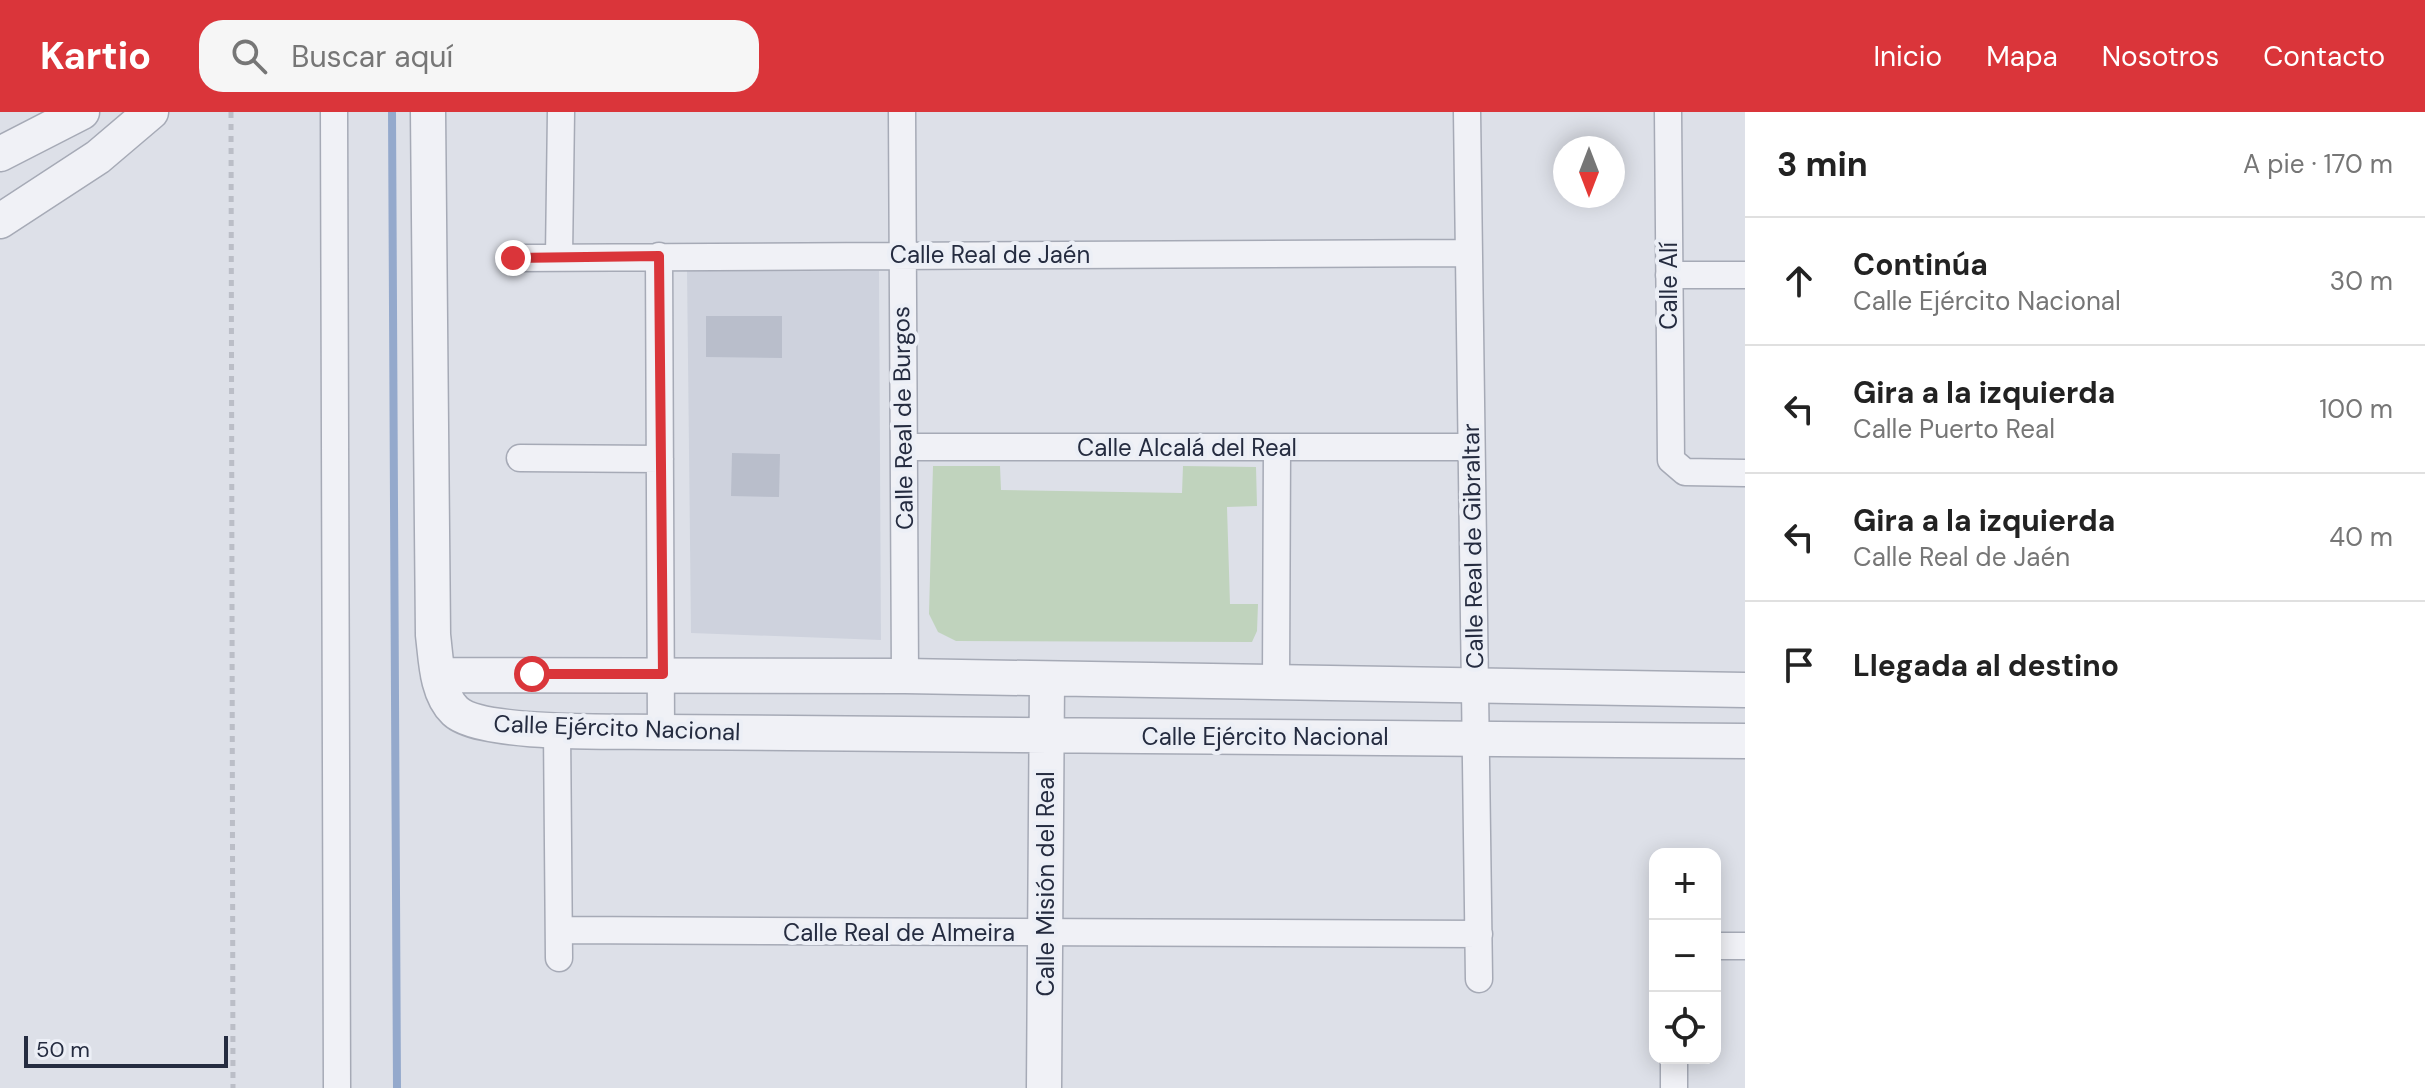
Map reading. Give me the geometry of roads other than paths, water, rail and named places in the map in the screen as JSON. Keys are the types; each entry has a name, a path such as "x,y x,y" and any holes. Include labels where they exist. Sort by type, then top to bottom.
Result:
{"street":[{"path":"0,221 98,157 151,112"},
{"path":"334,112 337,1088"},
{"path":"428,112 432,606 438,675"},
{"path":"559,256 561,112"},
{"name":"Calle Real de Burgos","path":"902,112 905,676"},
{"name":"Calle Real de Gibraltar","path":"1467,112 1479,979"},
{"name":"Calle Alí","path":"1668,112 1671,460 1685,472 1745,473"},
{"path":"0,154 77,114 98,157"},
{"name":"Calle Real de Jaén","path":"513,258 1467,253"},
{"path":"659,256 661,732"},
{"path":"1669,275 1745,275"},
{"name":"Calle Alcalá del Real","path":"904,447 1471,447"},
{"path":"1276,682 1277,448"},
{"path":"520,458 660,459"},
{"name":"Calle Ejército Nacional","path":"1745,690 905,676 438,675 455,712 472,721 557,730 1745,741"},
{"name":"Calle Misión del Real","path":"1044,1088 1047,680"},
{"path":"557,730 559,958"},
{"name":"Calle Real de Almeira","path":"560,930 1479,934"},
{"path":"1721,946 1745,946"},
{"path":"1674,1064 1674,1088"}],"waterway":[{"path":"392,112 397,1088"}]}
